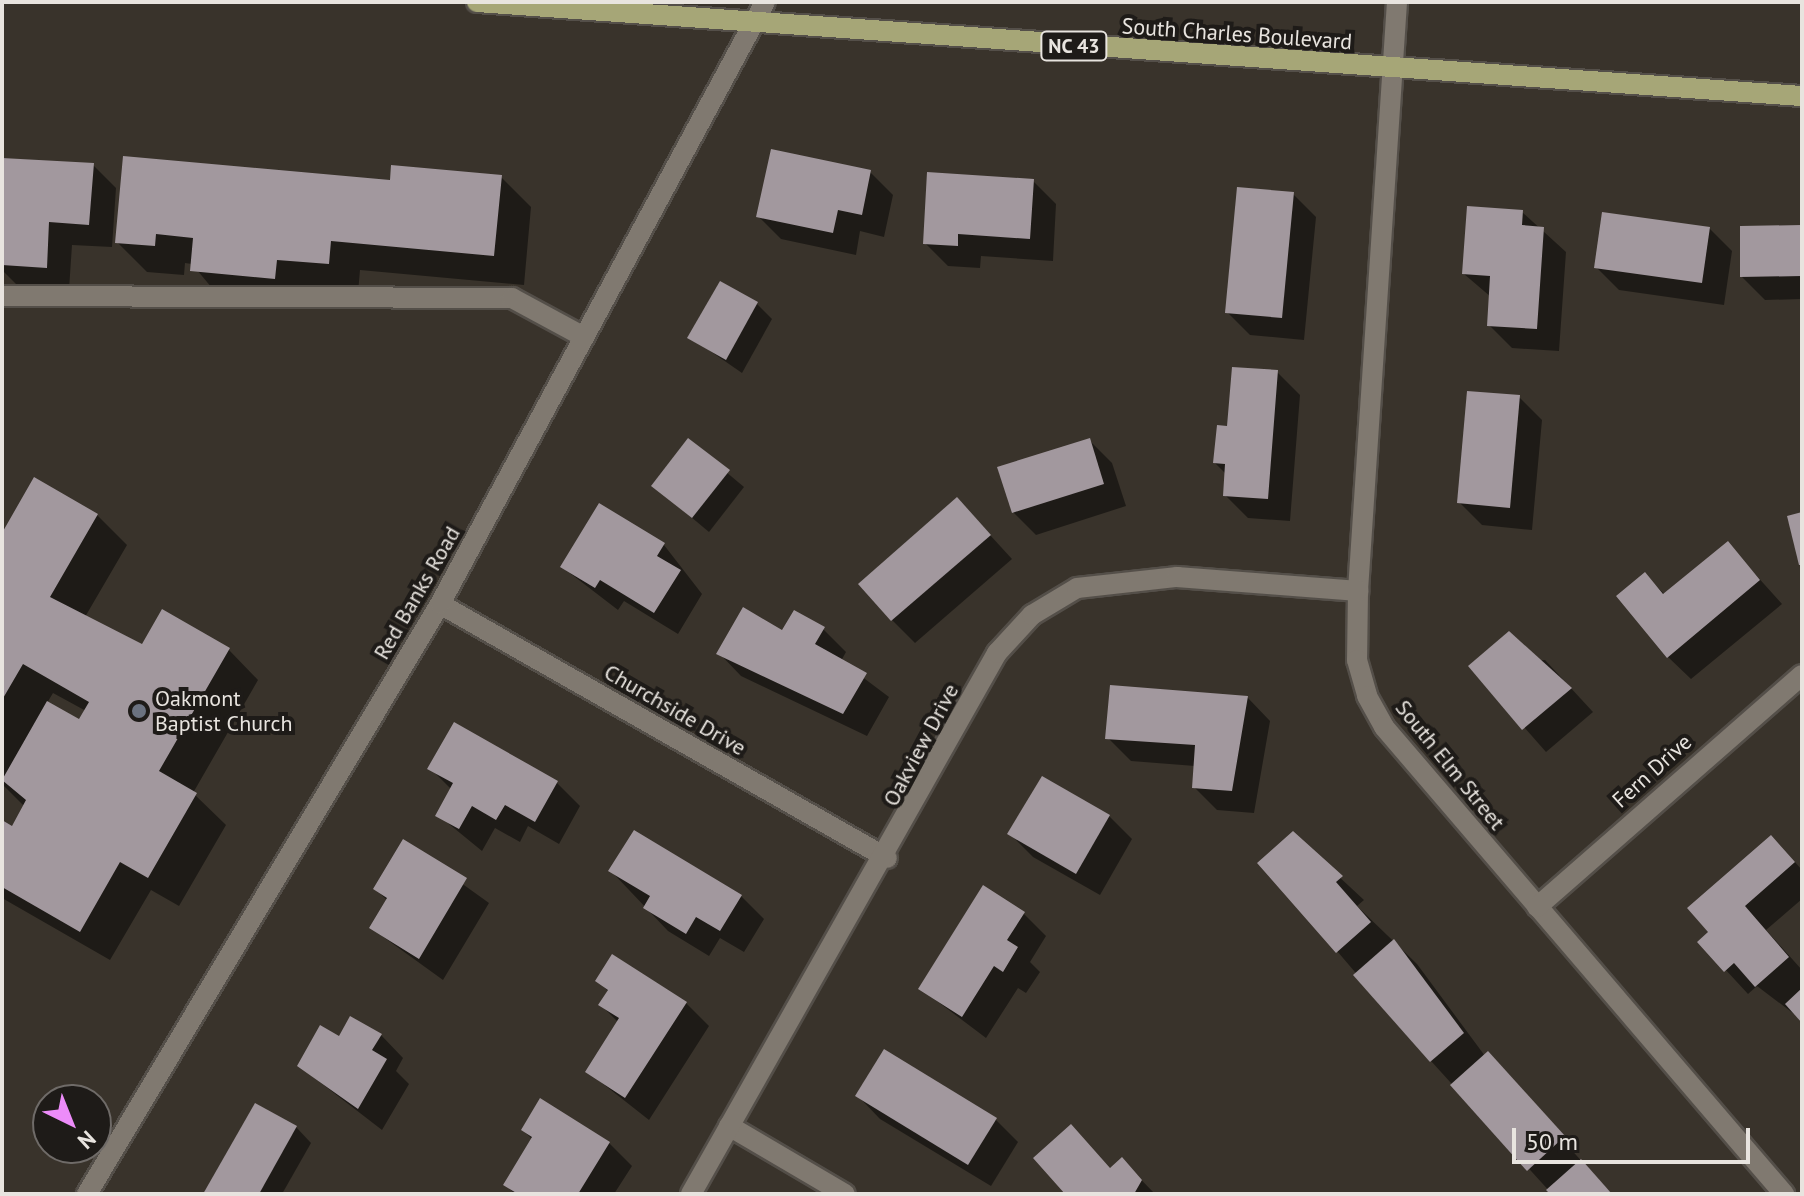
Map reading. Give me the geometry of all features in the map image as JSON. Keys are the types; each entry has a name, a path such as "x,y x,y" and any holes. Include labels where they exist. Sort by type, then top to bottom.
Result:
{"main road":[{"name":"South Charles Boulevard","path":"477,2 1802,96"}],"street":[{"name":"Red Banks Road","path":"87,1194 440,604 765,2"},
{"name":"South Elm Street","path":"1397,2 1395,69 1358,591 1357,660 1384,727 1784,1194"},
{"path":"2,296 512,298 584,337"},
{"name":"Oakview Drive","path":"691,1194 887,858 997,653 1032,615 1077,588 1177,577 1358,591"},
{"name":"Churchside Drive","path":"440,604 887,858"},
{"name":"Fern Drive","path":"1537,907 1802,675"},
{"path":"729,1126 845,1194"}],"building":[{"path":"771,149 871,170 862,215 838,210 833,233 756,217"},
{"path":"123,156 390,180 391,165 502,175 494,256 331,241 329,264 277,260 275,279 190,271 193,238 156,234 155,246 115,243"},
{"path":"2,158 94,163 89,225 49,222 47,268 2,265"},
{"path":"927,172 1034,179 1030,239 958,234 958,246 923,244"},
{"path":"1237,187 1294,192 1282,318 1225,313"},
{"path":"1467,206 1523,210 1522,225 1544,227 1537,329 1487,326 1490,276 1462,274"},
{"path":"1602,212 1710,227 1702,283 1594,268"},
{"path":"1802,225 1802,276 1740,277 1740,226"},
{"path":"720,281 758,302 726,360 687,338"},
{"path":"1232,367 1278,370 1268,499 1223,496 1225,464 1213,463 1217,425 1227,426"},
{"path":"1467,391 1520,395 1510,508 1457,503"},
{"path":"688,438 730,470 692,518 651,486"},
{"path":"1090,438 1104,484 1012,513 997,467"},
{"name":"Oakmont Baptist Church","path":"34,477 98,514 50,597 142,644 162,609 230,648 159,771 197,793 148,878 120,862 80,932 2,887 2,820 12,826 26,800 2,780 47,701 79,719 89,702 23,664 2,700 2,533"},
{"path":"957,497 991,535 891,621 858,584"},
{"path":"599,503 665,543 657,556 681,570 654,613 600,580 595,588 560,567"},
{"path":"1802,512 1802,565 1799,565 1787,516"},
{"path":"1728,541 1760,580 1667,658 1616,596 1645,572 1663,594"},
{"path":"743,607 782,630 794,610 825,627 815,644 867,673 843,714 716,654"},
{"path":"1509,631 1572,688 1522,730 1468,666"},
{"path":"1110,685 1248,696 1232,791 1192,788 1195,745 1105,739"},
{"path":"454,722 558,781 535,822 505,805 496,820 472,806 459,829 435,816 453,783 427,769"},
{"path":"1042,776 1110,815 1076,874 1007,834"},
{"path":"634,830 742,895 720,931 696,917 686,934 643,908 650,896 608,871"},
{"path":"1293,831 1343,876 1336,882 1371,922 1336,953 1257,863"},
{"path":"1771,835 1795,862 1745,906 1789,957 1755,987 1734,963 1724,972 1697,942 1708,932 1687,908"},
{"path":"403,839 467,878 419,959 369,928 387,898 373,889"},
{"path":"983,885 1025,912 1007,940 1018,947 1003,972 994,966 962,1017 918,989"},
{"path":"1394,939 1464,1033 1430,1062 1353,975"},
{"path":"612,954 687,1002 625,1098 585,1072 619,1018 598,1005 608,990 595,981"},
{"path":"1802,988 1802,1023 1785,1004"},
{"path":"350,1016 382,1034 372,1050 387,1059 358,1109 297,1066 320,1025 339,1036"},
{"path":"884,1049 997,1118 968,1165 855,1096"},
{"path":"1488,1051 1565,1136 1527,1171 1450,1085"},
{"path":"540,1098 610,1142 578,1194 518,1194 503,1185 532,1137 521,1130"},
{"path":"255,1103 297,1126 259,1194 203,1194"},
{"path":"1071,1124 1110,1168 1122,1157 1142,1180 1134,1194 1065,1194 1033,1158"},
{"path":"1581,1159 1612,1194 1550,1194 1546,1190"}],"place":[{"name":"Oakmont Baptist Church","path":"139,711"}]}
